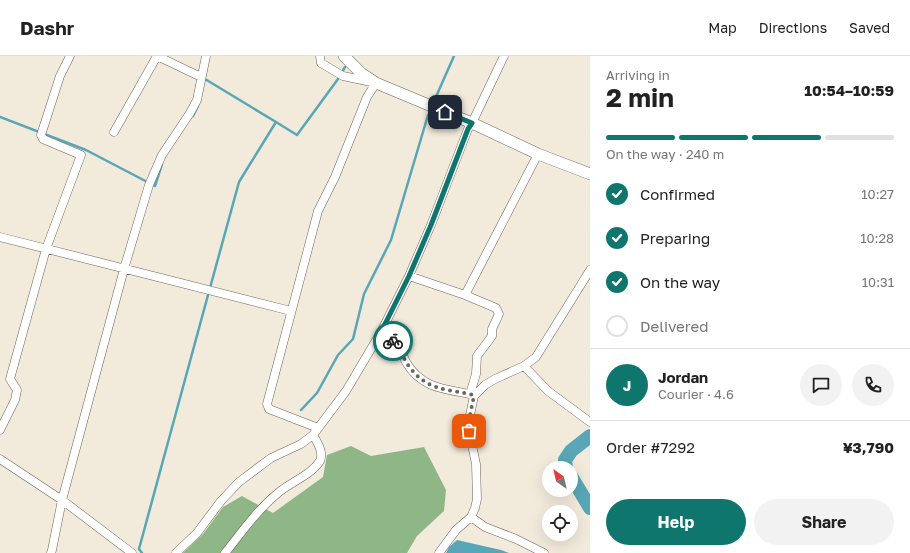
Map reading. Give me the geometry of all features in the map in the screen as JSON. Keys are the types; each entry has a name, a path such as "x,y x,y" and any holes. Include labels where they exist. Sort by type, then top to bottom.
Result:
{"main road":[{"path":"344,56 362,73 376,83 472,123 538,154 590,174"}],"street":[{"path":"0,430 16,400 17,390 10,379 46,249 81,155 43,139 42,132 60,76 70,56"},
{"path":"114,132 157,56 201,78"},
{"path":"51,553 62,500 124,269 150,183 162,156 197,100 206,56"},
{"path":"225,553 254,516 278,493 313,469 320,460 321,455 316,432 269,409 267,404 318,211 335,177 367,97 376,83 341,75 321,63 320,56"},
{"path":"176,553 197,533 221,501 240,482 271,458 301,444 316,432 346,391 381,332 409,276 431,225 468,129 504,56"},
{"path":"465,295 538,154"},
{"path":"0,237 291,311"},
{"path":"381,332 395,342 407,364 420,378 434,387 472,395 495,379 524,366 536,357 590,270"},
{"path":"409,276 465,295 496,308 499,314 492,329 492,336 477,356 476,374 472,395 469,431 476,464 477,499 475,508 471,517 456,530 439,553"},
{"path":"524,366 548,391 590,422"},
{"path":"0,459 62,500 132,553"},
{"path":"471,517 485,527 516,539 544,553"}],"green space":[{"path":"351,446 371,456 424,447 446,490 444,511 417,536 407,553 183,553 203,534 223,507 242,496 273,513 323,477 327,455"}],"water":[{"path":"457,540 509,553 446,553 449,547"}],"waterway":[{"path":"435,99 454,56"},
{"path":"210,288 239,182 276,122 297,135 338,79 345,67"},
{"path":"205,80 276,122"},
{"path":"193,116 198,106"},
{"path":"301,410 317,393 338,355 353,339 364,294 391,240 428,115"},
{"path":"0,117 86,150 155,186 162,164"},
{"path":"142,553 139,549 208,295"},
{"path":"565,461 571,451 590,436"},
{"path":"578,488 590,508"}],"way so far":[{"path":"393,341 400,349 407,364 420,378 434,387 474,396 470,415 469,431"}],"route":[{"path":"393,341 381,332 409,276 431,225 468,129 472,123 445,112"}]}
